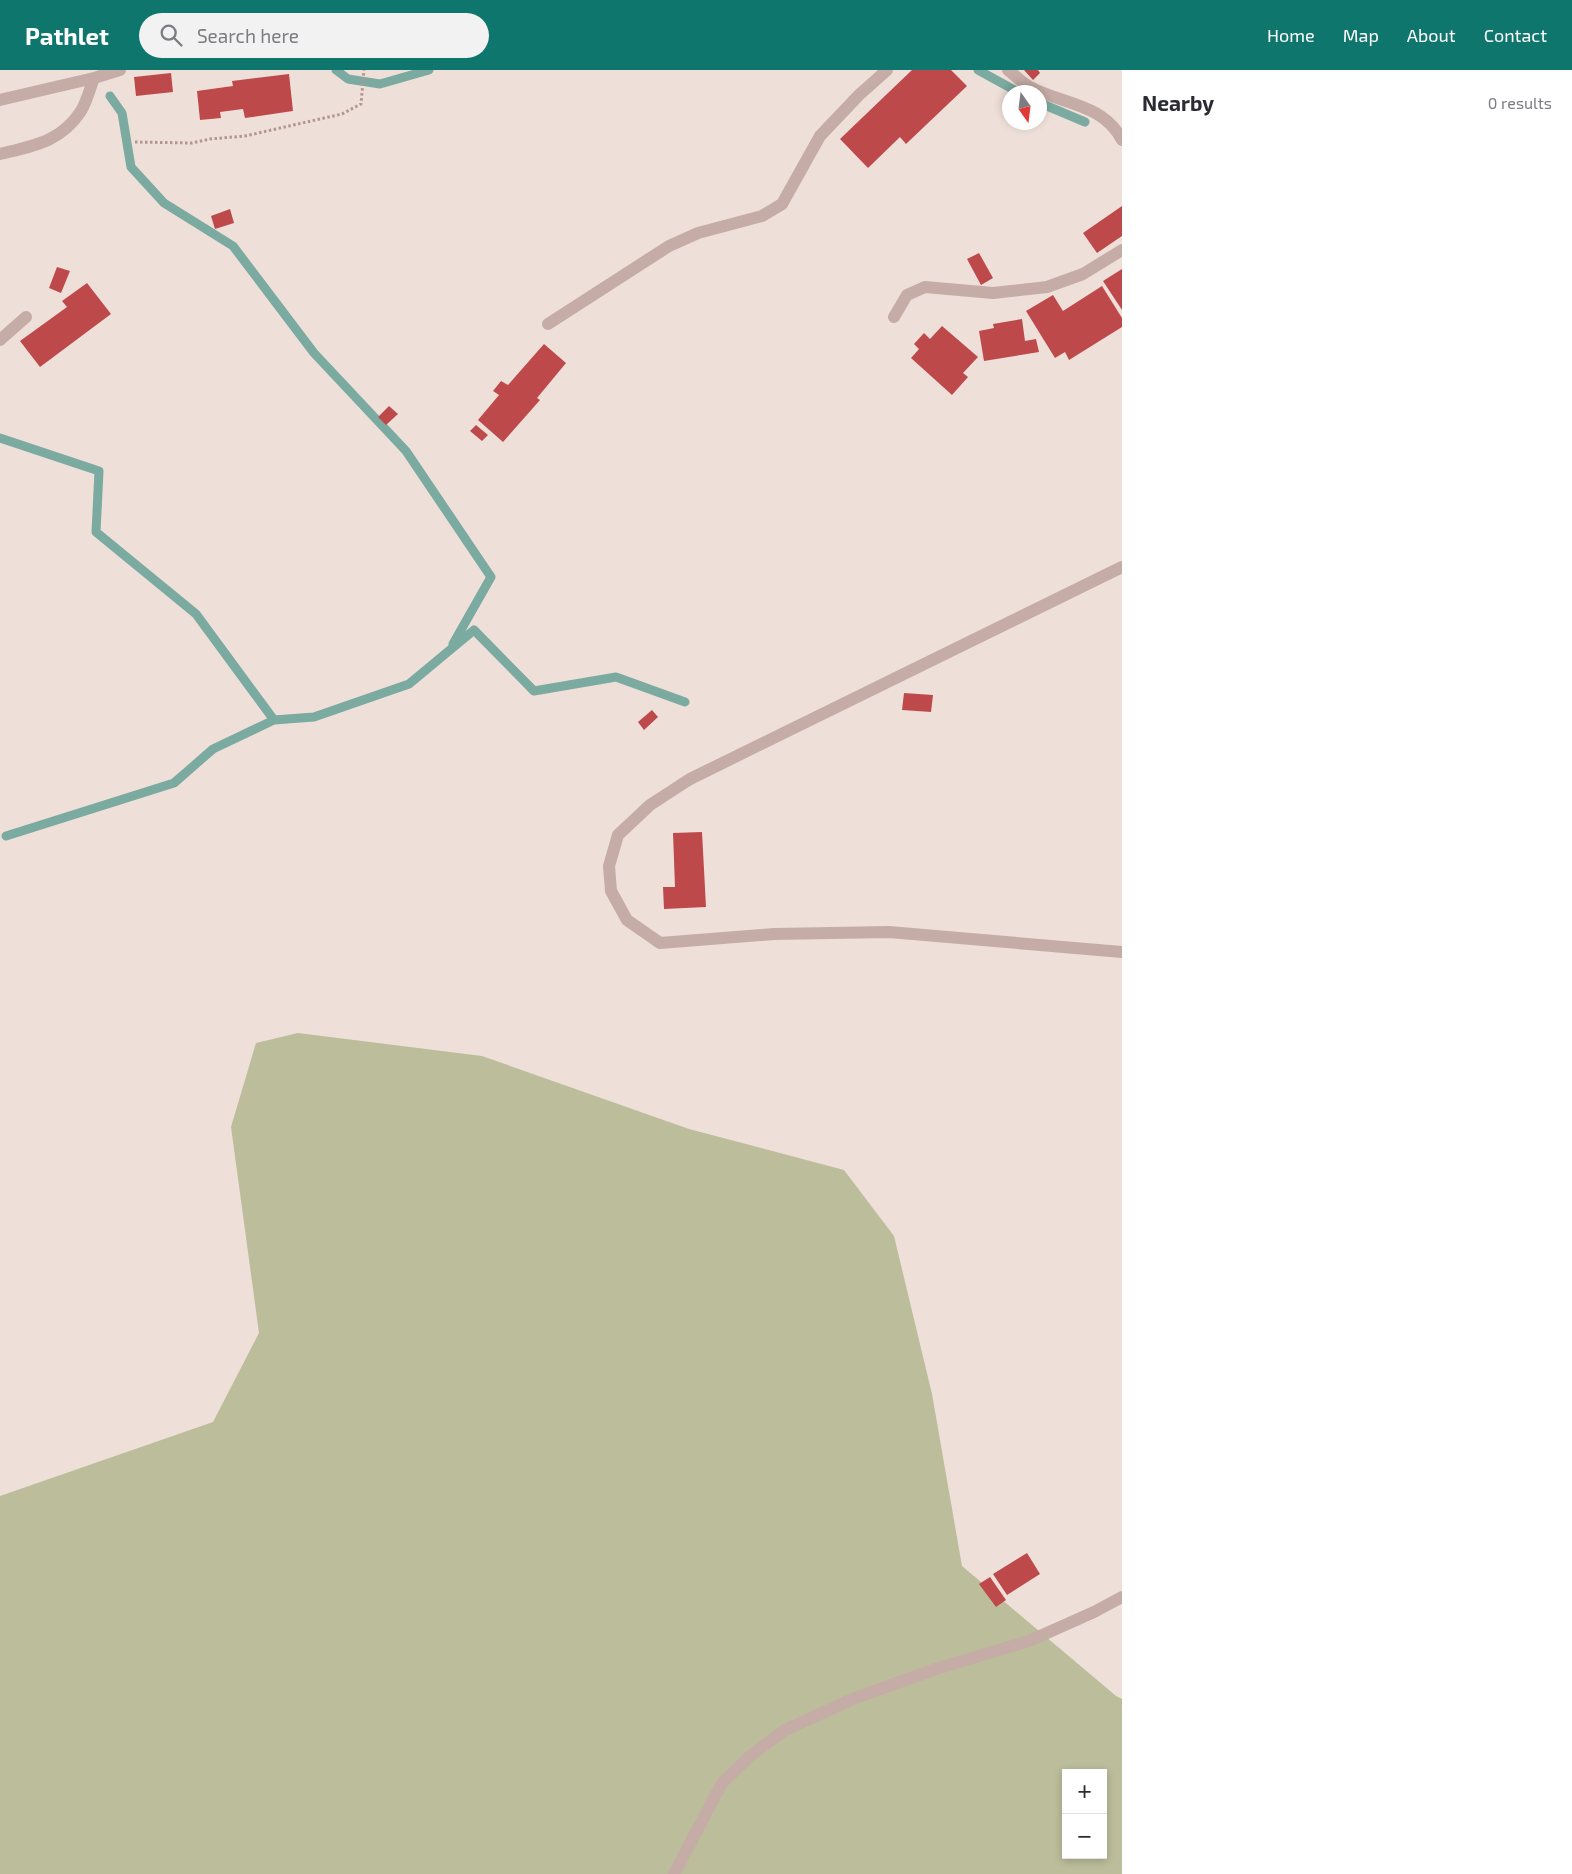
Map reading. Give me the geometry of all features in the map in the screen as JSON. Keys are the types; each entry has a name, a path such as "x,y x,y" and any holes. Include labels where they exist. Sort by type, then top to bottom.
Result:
{"street":[{"path":"0,100 120,70"},
{"path":"548,324 669,246 698,233 762,216 782,204 820,136 859,95 887,70"},
{"path":"1008,70 1029,87 1087,108 1117,130 1122,140"},
{"path":"0,154 36,146 62,133 82,110 94,78"},
{"path":"894,317 907,295 925,287 993,293 1047,287 1083,274 1122,250"},
{"path":"0,340 26,317"},
{"path":"1122,567 690,780 650,806 618,835 608,866 611,892 627,920 660,942 774,934 889,932 1122,952"},
{"path":"674,1874 722,1783 750,1756 785,1730 855,1698 936,1669 1029,1640 1094,1612 1122,1597"}],"path":[{"path":"134,142 192,143 210,139 245,136 342,114 361,104 364,70"}],"green space":[{"path":"298,1033 482,1056 689,1129 844,1170 894,1236 932,1394 962,1566 1116,1696 1122,1699 1122,1874 0,1874 0,1496 213,1422 259,1333 231,1127 256,1043"}],"building":[{"path":"912,70 951,70 967,86 906,144 900,137 868,168 840,139"},
{"path":"1024,70 1038,70 1040,73 1033,80"},
{"path":"171,73 173,92 136,96 134,77"},
{"path":"289,74 293,111 245,118 243,109 220,112 221,118 200,120 197,91 233,86 232,81"},
{"path":"1122,206 1122,236 1097,253 1083,233"},
{"path":"230,209 234,223 215,229 211,216"},
{"path":"979,253 993,278 981,285 967,259"},
{"path":"57,267 70,271 61,293 49,288"},
{"path":"1122,269 1122,310 1103,281"},
{"path":"87,283 111,314 40,367 20,341 67,307 62,301"},
{"path":"1102,286 1122,318 1122,327 1069,360 1065,352 1055,358 1026,311 1053,295 1063,311"},
{"path":"1022,319 1025,341 1036,339 1039,352 984,361 979,331 994,328 993,324"},
{"path":"942,326 978,357 963,373 968,377 952,395 911,358 919,349 914,344 924,333 930,339"},
{"path":"544,344 566,363 537,398 540,400 503,442 478,420 499,395 493,391 501,381 508,385"},
{"path":"389,406 398,414 386,425 378,417"},
{"path":"476,425 488,435 482,441 470,431"},
{"path":"904,693 933,695 931,712 902,710"},
{"path":"652,710 658,717 644,730 638,722"},
{"path":"702,832 706,907 664,909 663,887 675,887 673,833"},
{"path":"1027,1553 1040,1574 1007,1595 993,1574"},
{"path":"990,1577 1006,1600 996,1607 979,1584"}],"waterway":[{"path":"336,70 348,79 380,84 429,70"},
{"path":"978,70 1005,85"},
{"path":"110,96 122,113 131,167 164,203 233,246 314,353 406,451 491,577 453,644"},
{"path":"1047,106 1085,122"},
{"path":"0,438 99,471 96,532 196,614 274,720"},
{"path":"6,836 174,783 213,749 274,720 314,717 409,684 474,630 534,691 616,677 685,702"}]}
